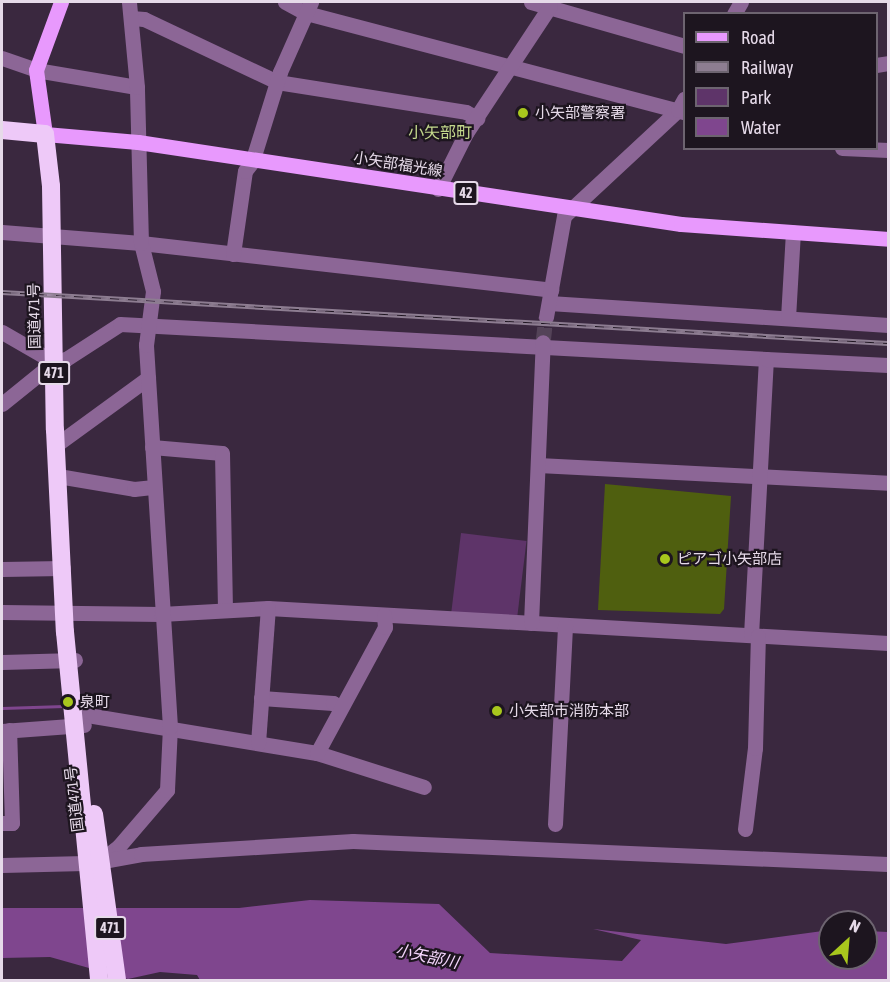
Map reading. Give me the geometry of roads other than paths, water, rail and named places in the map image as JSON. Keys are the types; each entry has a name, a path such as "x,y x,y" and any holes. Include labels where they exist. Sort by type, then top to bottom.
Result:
{"highway":[{"path":"2,129 45,134"},
{"name":"国道471号","path":"45,134 52,235 56,445 63,568 94,869 99,981"},
{"name":"国道471号","path":"94,869 117,981"}],"main road":[{"path":"45,134 36,70 61,2"},
{"name":"小矢部福光線","path":"45,134 138,142 252,162 571,206 681,224 888,239"}],"street":[{"path":"94,869 119,846 167,790 170,727 161,614 148,378 149,323 153,291 141,243 137,87 129,2"},
{"path":"285,2 512,64 586,88 682,107"},
{"path":"531,2 683,46"},
{"path":"438,189 477,118 550,6"},
{"path":"233,254 245,171 252,162 277,82 308,7"},
{"path":"131,18 144,19 277,82 466,112 477,118"},
{"path":"2,58 36,70 137,87"},
{"path":"549,303 564,216 571,206 682,107"},
{"path":"2,232 141,243 233,254 549,303 888,325"},
{"path":"788,318 793,232"},
{"path":"2,404 54,362 66,359 120,324 149,323 543,344 888,365"},
{"path":"2,332 54,362"},
{"path":"531,623 543,344"},
{"path":"745,829 754,748 754,635 766,359"},
{"path":"56,445 148,378"},
{"path":"152,447 222,453 225,609"},
{"path":"538,465 888,483"},
{"path":"58,476 134,489 154,487"},
{"path":"2,568 63,568"},
{"path":"258,743 268,608"},
{"path":"2,612 161,614 268,608 888,643"},
{"path":"317,753 385,627 384,615"},
{"path":"555,824 565,625"},
{"path":"2,662 72,660"},
{"path":"261,698 333,703 340,707"},
{"path":"2,824 12,823 5,731 79,719 170,727 317,753 424,787"},
{"path":"2,865 94,869 141,854 353,841 888,864"}],"water":[{"name":"小矢部川","path":"310,900 439,904 490,953 622,961 641,940 593,929 726,944 818,932 818,970 878,970 878,932 888,932 888,980 200,980 197,975 160,972 128,979 50,957 2,958 2,908 239,908"}],"waterway":[{"path":"2,708 64,706"}],"tunnel":[{"path":"543,342 546,317"}],"railway":[{"path":"2,292 888,343"}],"place":[{"name":"小矢部警察署","path":"523,113"},
{"name":"ピアゴ小矢部店","path":"665,559"},
{"name":"泉町","path":"68,702"},
{"name":"小矢部市消防本部","path":"497,711"}],"district":[{"name":"小矢部町","path":"440,132"}]}
